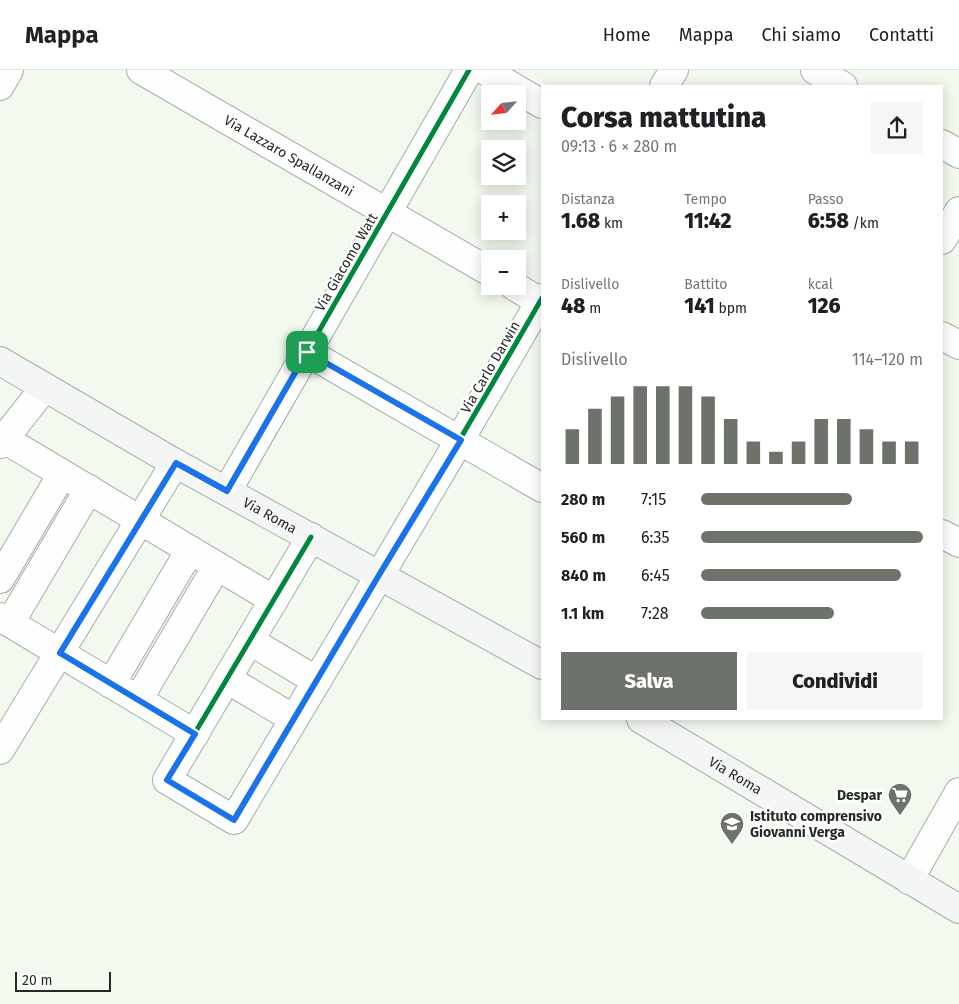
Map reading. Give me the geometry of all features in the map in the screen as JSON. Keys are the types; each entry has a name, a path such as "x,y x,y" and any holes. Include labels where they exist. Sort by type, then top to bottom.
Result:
{"main road":[{"name":"Via Roma","path":"0,362 176,463 541,664"},
{"name":"Via Roma","path":"657,723 909,880 959,909"}],"street":[{"path":"0,86 9,70"},
{"name":"Via Lazzaro Spallanzani","path":"141,70 481,267"},
{"name":"Via Giacomo Watt","path":"227,491 469,70"},
{"path":"484,70 541,103"},
{"path":"665,85 674,70"},
{"path":"815,70 841,85"},
{"path":"943,145 959,154"},
{"path":"943,238 959,211"},
{"path":"526,292 541,300"},
{"name":"Via Carlo Darwin","path":"195,734 167,780 234,820 541,303"},
{"path":"943,337 959,345"},
{"path":"307,352 541,487"},
{"path":"45,387 2,441 89,489 274,600"},
{"path":"0,750 176,463"},
{"path":"0,579 62,474"},
{"path":"89,489 5,620 195,734 311,537"},
{"path":"943,535 959,543"},
{"path":"111,684 190,550"},
{"path":"138,700 217,566"},
{"path":"250,641 317,681"},
{"path":"227,679 294,719"},
{"path":"909,880 959,792"}],"cycle path":[{"path":"227,491 469,70"},
{"path":"311,537 167,780 234,820 541,300"}],"place":[{"name":"Despar","path":"900,816"},
{"name":"Istituto comprensivo Giovanni Verga","path":"732,845"}],"route":[{"path":"307,352 461,440 234,820 167,780 195,734 60,653 176,463 227,491 307,352"}]}
